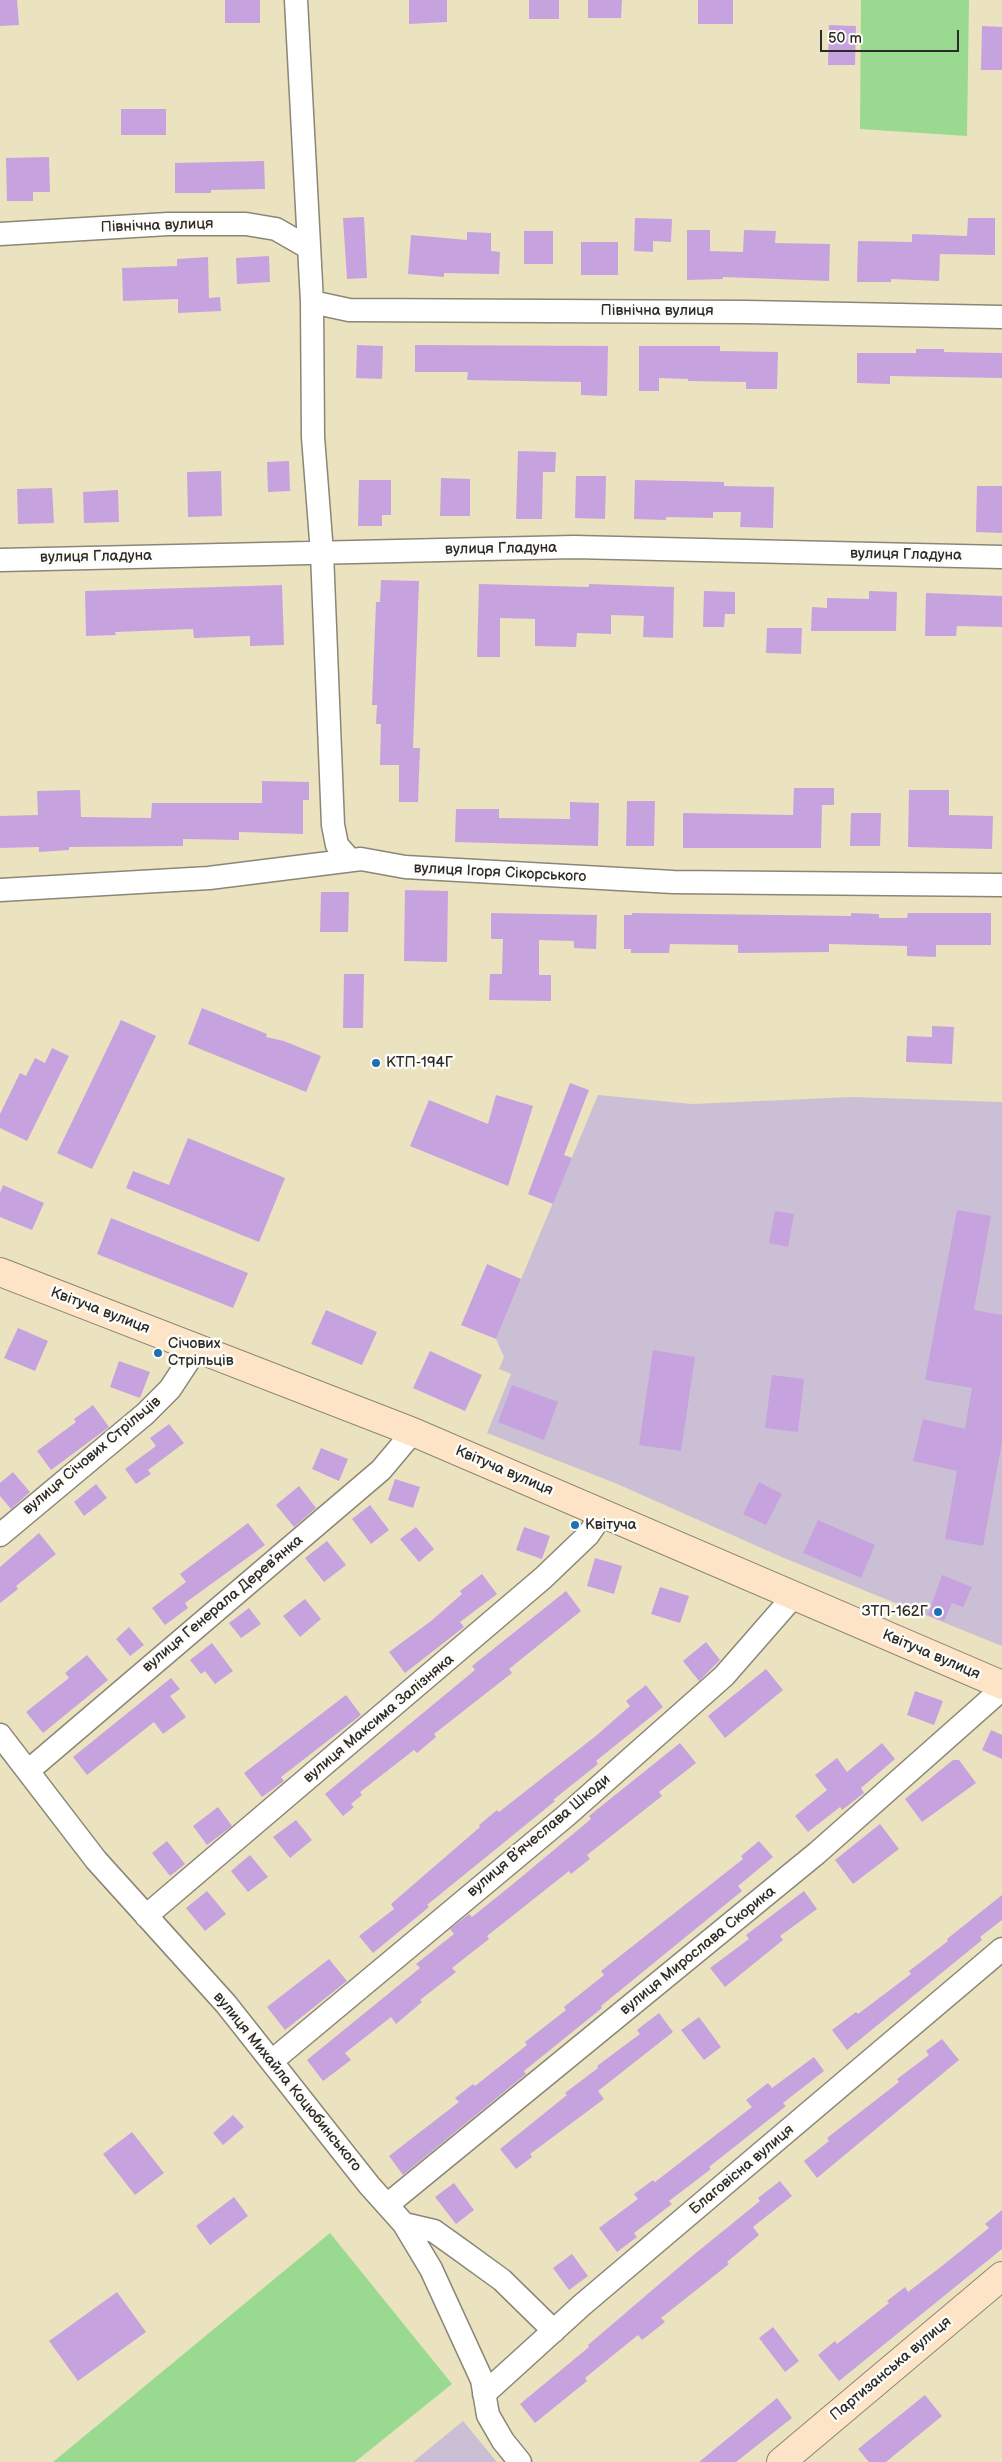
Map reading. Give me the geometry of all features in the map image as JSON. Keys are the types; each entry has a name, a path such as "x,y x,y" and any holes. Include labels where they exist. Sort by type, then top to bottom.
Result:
{"street":[{"path":"296,0 312,302 313,437 322,553 333,825 337,845 350,860"},
{"name":"Північна вулиця","path":"0,234 168,224 246,224 276,229 308,248"},
{"name":"Північна вулиця","path":"312,302 349,310 736,312 1002,317"},
{"name":"вулиця Гладуна","path":"0,560 574,547 1002,557"},
{"name":"вулиця Ігоря Сікорського","path":"0,890 209,878 361,859 405,868 673,882 1002,885"},
{"name":"Квітуча вулиця","path":"0,1272 413,1432 1002,1685"},
{"name":"вулиця Січових Стрільців","path":"0,1534 145,1414 170,1389 197,1348"},
{"name":"вулиця Генерала Деревʼянка","path":"28,1771 381,1470 413,1432"},
{"name":"вулиця Максима Залізняка","path":"146,1916 543,1578 588,1535 604,1513"},
{"name":"вулиця Вʼячеслава Шкоди","path":"272,2062 567,1815 717,1682 768,1627 793,1596"},
{"name":"вулиця Мирослава Скорика","path":"387,2205 817,1853 1002,1689"},
{"name":"вулиця Михайла Коцюбинського","path":"0,1735 96,1860 226,2004 404,2224 431,2269 482,2380 488,2415 503,2441 520,2462"},
{"name":"Благовісна вулиця","path":"484,2394 554,2331 1002,1949"},
{"path":"404,2224 434,2231 462,2250 502,2280 554,2331"},
{"name":"Партизанська вулиця","path":"780,2462 1001,2278"}],"shaded area":[{"path":"598,1095 692,1104 852,1097 1002,1102 1002,1646 784,1558 615,1483 487,1433 511,1374 499,1369 504,1357 496,1339"},
{"path":"463,2421 497,2462 413,2462"}],"green space":[{"path":"861,0 969,0 967,136 860,129"},
{"path":"330,2233 452,2384 355,2462 53,2462"}],"building":[{"path":"0,0 17,0 19,25 0,26"},
{"path":"225,0 260,0 260,23 225,23"},
{"path":"409,0 447,0 447,22 409,24"},
{"path":"529,0 559,0 559,19 529,19"},
{"path":"588,0 622,0 621,18 588,18"},
{"path":"698,0 733,0 733,24 698,24"},
{"path":"829,25 856,26 855,65 828,65"},
{"path":"982,26 1002,27 1002,70 981,70"},
{"path":"121,109 166,109 166,135 121,135"},
{"path":"49,157 50,192 33,192 33,201 7,201 6,158"},
{"path":"264,161 265,189 211,190 211,193 175,193 175,163"},
{"path":"364,217 367,278 347,279 343,218"},
{"path":"635,218 672,219 671,242 653,241 653,252 634,251"},
{"path":"968,218 995,218 995,255 940,254 939,281 891,279 891,282 857,282 858,241 912,242 912,234 967,236"},
{"path":"687,230 710,230 710,251 743,252 744,230 776,231 775,243 830,244 829,281 723,277 723,279 687,280"},
{"path":"524,231 553,231 553,264 524,264"},
{"path":"467,232 491,233 491,251 500,252 499,274 444,273 444,277 408,274 411,235 467,240"},
{"path":"581,242 618,242 618,275 581,275"},
{"path":"269,256 270,282 237,284 236,258"},
{"path":"208,257 209,298 220,297 221,311 178,313 178,299 123,301 122,268 177,266 177,259"},
{"path":"357,345 383,346 382,379 356,378"},
{"path":"415,345 608,346 607,396 581,395 581,382 467,380 468,372 415,372"},
{"path":"639,346 720,346 720,351 778,352 777,389 746,389 746,382 688,381 688,379 659,378 659,391 639,391"},
{"path":"916,349 944,349 944,352 1002,353 1002,378 890,376 890,384 857,383 857,353 916,353"},
{"path":"518,451 556,452 555,472 543,472 542,519 516,519"},
{"path":"289,461 290,491 268,492 267,462"},
{"path":"221,471 222,516 188,517 187,472"},
{"path":"576,476 606,476 605,519 575,518"},
{"path":"441,478 470,479 470,516 440,516"},
{"path":"359,480 391,480 391,515 382,515 382,526 358,526"},
{"path":"635,480 724,482 724,486 774,487 773,528 740,527 741,512 713,512 713,518 666,517 666,520 634,519"},
{"path":"977,486 1002,486 1002,533 976,532"},
{"path":"52,488 54,523 18,524 17,489"},
{"path":"118,490 119,522 84,523 83,492"},
{"path":"381,580 419,581 413,748 420,748 418,802 399,802 399,765 380,765 381,724 376,724 377,705 372,705 376,602 380,602"},
{"path":"479,584 589,587 589,584 674,587 673,638 643,637 644,616 611,615 611,634 577,633 576,647 535,646 535,619 500,618 500,657 477,657"},
{"path":"282,585 284,645 250,646 250,636 194,638 193,629 115,632 116,635 86,636 85,591"},
{"path":"704,591 735,592 735,614 725,614 724,627 703,627"},
{"path":"869,591 897,592 896,631 811,631 812,607 827,608 827,598 869,599"},
{"path":"926,593 1002,596 1002,627 957,626 956,636 925,636"},
{"path":"767,628 802,628 801,654 766,653"},
{"path":"262,781 309,782 309,800 303,800 303,834 239,832 239,840 183,839 183,846 69,847 69,850 39,852 39,847 0,848 0,816 38,815 37,791 80,790 81,817 151,818 152,803 262,803"},
{"path":"794,788 834,788 834,805 822,805 821,848 683,848 683,813 793,815"},
{"path":"909,790 949,790 949,815 993,816 992,849 908,847"},
{"path":"627,801 655,801 654,846 626,846"},
{"path":"570,802 599,803 598,846 455,842 456,809 499,809 499,818 570,819"},
{"path":"851,813 881,813 880,846 850,846"},
{"path":"405,890 448,891 447,962 404,961"},
{"path":"321,892 349,892 348,932 320,932"},
{"path":"491,913 597,915 596,949 574,948 574,941 539,940 539,975 551,975 551,1001 489,1000 490,974 502,974 503,939 491,939"},
{"path":"632,913 851,916 851,913 879,914 879,918 907,918 908,913 991,913 991,945 936,945 936,957 907,956 907,946 829,944 829,952 738,953 738,945 670,944 669,953 631,953 631,949 624,949 624,915 632,915"},
{"path":"344,974 364,974 363,1028 343,1028"},
{"path":"202,1008 267,1034 266,1037 284,1041 321,1056 306,1092 188,1044"},
{"path":"121,1020 156,1036 92,1169 57,1153"},
{"path":"932,1026 954,1027 952,1064 906,1062 907,1036 932,1037"},
{"path":"52,1048 69,1056 27,1141 0,1128 0,1114 20,1073 26,1076 35,1058 45,1063"},
{"path":"570,1083 589,1090 564,1155 572,1158 553,1204 528,1194"},
{"path":"496,1095 533,1106 508,1186 410,1146 429,1100 488,1124"},
{"path":"188,1138 285,1178 259,1242 126,1188 133,1171 169,1185"},
{"path":"3,1185 44,1203 32,1230 0,1217 0,1193"},
{"path":"957,1210 991,1216 974,1310 1002,1315 1002,1442 983,1546 945,1539 957,1471 913,1461 923,1419 965,1429 972,1388 925,1380"},
{"path":"775,1211 794,1214 788,1247 769,1243"},
{"path":"111,1218 248,1273 233,1308 97,1254"},
{"path":"487,1264 521,1279 496,1339 461,1325"},
{"path":"326,1310 377,1332 362,1365 311,1344"},
{"path":"18,1328 48,1341 35,1371 4,1358"},
{"path":"653,1350 695,1357 681,1451 639,1445"},
{"path":"430,1351 482,1375 465,1411 413,1388"},
{"path":"119,1361 150,1372 140,1398 110,1387"},
{"path":"772,1375 804,1379 798,1432 765,1428"},
{"path":"512,1385 558,1402 544,1440 498,1422"},
{"path":"93,1405 109,1427 51,1470 37,1451 76,1422 74,1419"},
{"path":"169,1424 184,1443 148,1470 151,1474 136,1484 125,1469 156,1446 150,1438"},
{"path":"321,1448 348,1459 339,1481 312,1469"},
{"path":"13,1472 30,1492 11,1509 0,1496 0,1483"},
{"path":"395,1479 420,1487 413,1508 388,1500"},
{"path":"759,1482 782,1494 766,1525 743,1514"},
{"path":"96,1484 107,1498 84,1516 74,1502"},
{"path":"299,1486 316,1508 294,1527 276,1505"},
{"path":"370,1505 389,1530 371,1544 352,1519"},
{"path":"818,1520 875,1545 861,1578 803,1553"},
{"path":"248,1523 265,1545 185,1603 188,1608 165,1625 152,1608 186,1582 180,1574"},
{"path":"416,1527 434,1549 419,1562 400,1539"},
{"path":"524,1527 550,1536 542,1559 516,1550"},
{"path":"39,1533 56,1554 16,1586 18,1589 0,1603 0,1567"},
{"path":"327,1541 346,1565 324,1582 305,1558"},
{"path":"595,1558 622,1566 614,1594 587,1586"},
{"path":"482,1574 497,1594 460,1622 464,1627 405,1673 389,1652 431,1621 462,1594 460,1591"},
{"path":"942,1575 972,1587 963,1607 952,1603 944,1621 928,1615"},
{"path":"660,1587 689,1596 680,1623 651,1614"},
{"path":"566,1591 581,1611 509,1669 512,1673 434,1734 436,1737 417,1753 414,1750 360,1792 362,1795 351,1804 354,1807 343,1816 325,1794 475,1670 472,1666"},
{"path":"305,1599 321,1619 300,1637 283,1616"},
{"path":"249,1608 261,1624 241,1638 229,1623"},
{"path":"129,1627 144,1645 130,1656 116,1639"},
{"path":"706,1642 720,1660 699,1681 683,1661"},
{"path":"212,1643 233,1671 215,1684 205,1671 201,1674 190,1660"},
{"path":"87,1655 108,1680 43,1733 26,1712 69,1678 65,1673"},
{"path":"766,1669 783,1690 725,1738 708,1716"},
{"path":"171,1678 180,1689 170,1696 186,1717 163,1734 154,1722 87,1775 73,1757"},
{"path":"646,1685 663,1707 596,1761 598,1764 427,1905 429,1907 373,1953 359,1936 394,1909 391,1904 497,1810 499,1812 597,1735 630,1706 626,1701"},
{"path":"915,1691 943,1701 934,1725 907,1715"},
{"path":"346,1695 361,1715 281,1777 284,1781 262,1797 244,1773"},
{"path":"991,1730 1002,1735 1002,1759 982,1750"},
{"path":"680,1743 696,1763 659,1792 662,1796 587,1855 590,1859 571,1874 569,1871 487,1936 489,1939 452,1968 456,1972 420,2000 422,2002 396,2024 391,2017 345,2053 351,2060 323,2081 307,2060 420,1968 416,1964 454,1934 450,1929 469,1914 472,1917 513,1884 591,1819 589,1816"},
{"path":"882,1743 895,1759 861,1788 864,1793 842,1810 840,1807 808,1832 795,1816 827,1790 815,1775 837,1758 847,1772"},
{"path":"953,1760 959,1760 976,1783 922,1822 905,1799"},
{"path":"218,1807 232,1826 207,1845 193,1826"},
{"path":"296,1820 312,1840 290,1858 273,1837"},
{"path":"880,1824 899,1849 853,1884 835,1860"},
{"path":"167,1841 185,1864 170,1876 152,1853"},
{"path":"759,1841 773,1857 738,1886 742,1891 601,2006 602,2008 524,2071 526,2074 403,2175 389,2156 459,2102 455,2098 473,2084 475,2086 527,2045 525,2042 566,2010 564,2007 604,1975 601,1971 743,1859 741,1856"},
{"path":"250,1855 268,1877 248,1892 231,1871"},
{"path":"207,1891 226,1914 205,1931 186,1908"},
{"path":"804,1891 817,1909 780,1936 783,1940 725,1987 710,1968 749,1939 746,1935"},
{"path":"1002,1895 1002,1920 980,1937 982,1940 847,2050 832,2030 856,2012 858,2014 911,1974 909,1971"},
{"path":"329,1959 347,1981 285,2030 267,2007"},
{"path":"659,2013 673,2032 598,2091 604,2099 530,2154 532,2157 516,2169 500,2149 567,2095 565,2093 598,2068 597,2066 640,2034 637,2030"},
{"path":"699,2017 721,2047 704,2060 681,2030"},
{"path":"942,2039 959,2060 817,2178 804,2161 829,2141 827,2138 899,2082 897,2079 929,2055 926,2051"},
{"path":"814,2057 824,2071 783,2103 786,2106 709,2167 711,2169 669,2201 672,2204 634,2233 637,2237 617,2252 599,2228 638,2199 634,2194 653,2180 655,2182 752,2107 746,2100 768,2083 772,2088"},
{"path":"233,2115 244,2127 223,2145 213,2133"},
{"path":"132,2132 164,2173 135,2195 103,2154"},
{"path":"780,2181 792,2196 753,2227 759,2235 727,2262 729,2264 661,2318 665,2322 642,2340 638,2335 585,2378 587,2381 535,2423 520,2404 589,2347 588,2345 691,2257 760,2201 758,2198"},
{"path":"454,2183 474,2210 456,2224 435,2197"},
{"path":"234,2197 248,2216 210,2245 196,2226"},
{"path":"1002,2210 1002,2249 839,2381 818,2355 835,2341 837,2344 889,2303 887,2301 905,2287 908,2292 942,2266 989,2228 985,2224"},
{"path":"572,2254 588,2276 569,2290 553,2268"},
{"path":"117,2292 146,2332 78,2381 49,2341"},
{"path":"773,2327 799,2361 785,2372 759,2338"},
{"path":"925,2395 942,2416 886,2462 869,2462 858,2449"},
{"path":"777,2398 792,2418 736,2462 699,2462"}],"place":[{"name":"КТП-194Г","path":"376,1063"},
{"name":"Січових Стрільців","path":"158,1353"},
{"name":"Квітуча","path":"575,1525"},
{"name":"ЗТП-162Г","path":"938,1612"}]}
